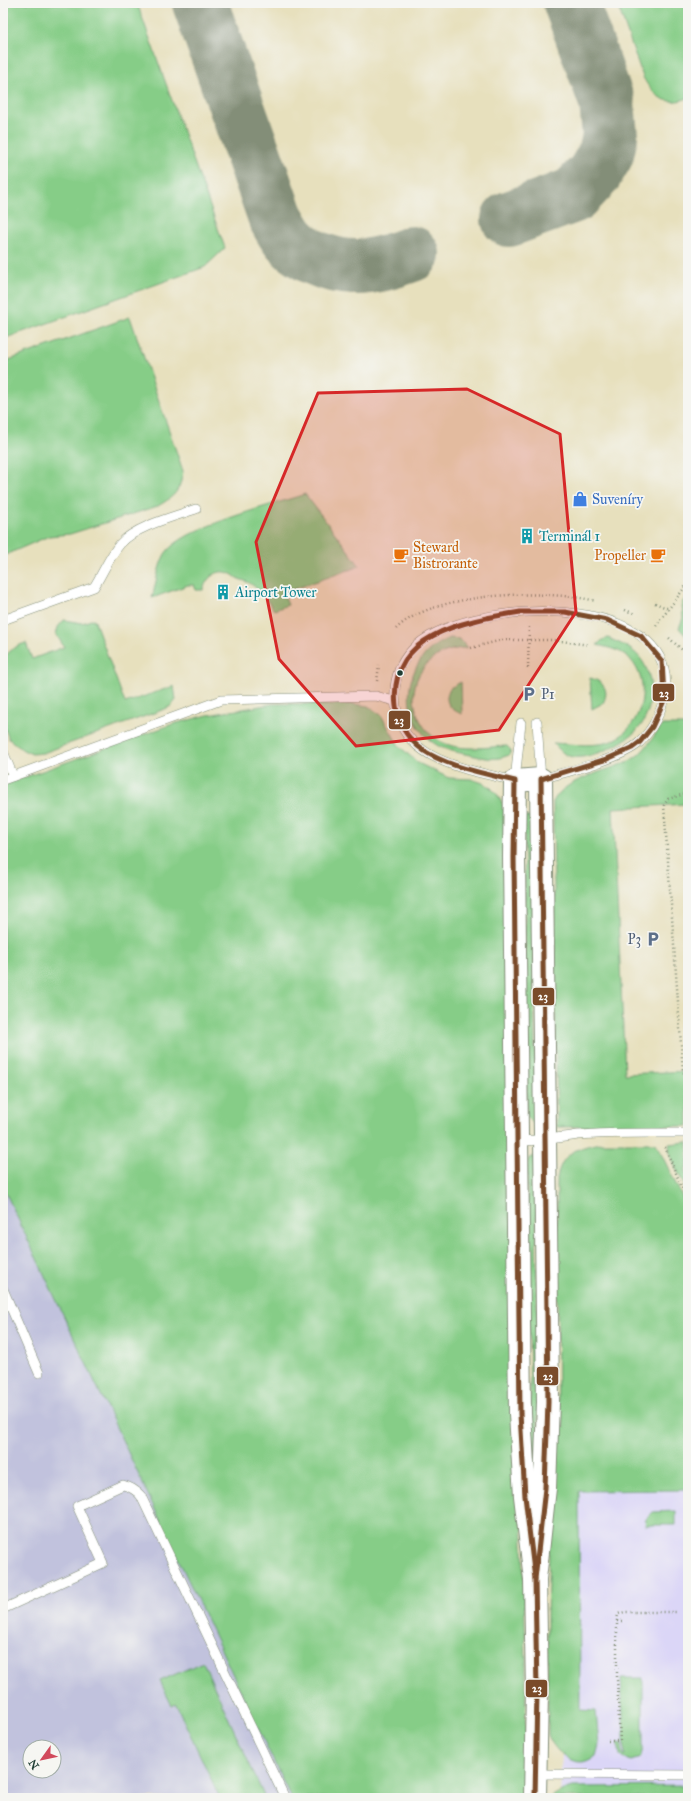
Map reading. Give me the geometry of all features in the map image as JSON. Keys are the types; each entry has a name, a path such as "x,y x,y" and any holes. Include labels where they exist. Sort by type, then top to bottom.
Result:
{"street":[{"path":"535,1579 525,1496 520,1414 515,781 541,779 548,1402 545,1488 535,1579 535,1798"}],"lane":[{"path":"3,620 94,587 111,557 121,543 137,531 196,509"},
{"path":"521,723 515,781 450,764 432,757 416,746 406,735 400,722 394,701 394,687 397,674 411,651 419,643 439,632 467,621 496,615 529,612 582,614 611,621 634,632 654,649 664,672 665,689 659,715 643,738 632,747 576,770 541,779 538,722"},
{"path":"3,780 221,700 376,696 394,701"},
{"path":"3,751 12,776"},
{"path":"517,1141 546,1140 578,1135 688,1133"},
{"path":"3,1289 39,1373"},
{"path":"3,1609 103,1563 77,1506 123,1485 131,1487 137,1491 142,1496 285,1798"},
{"path":"536,1774 688,1775"}],"path":[{"path":"656,626 688,583"},
{"path":"489,593 490,597"},
{"path":"528,668 530,594"},
{"path":"589,599 590,594"},
{"path":"655,603 669,609"},
{"path":"669,638 688,655"},
{"path":"471,648 502,640 554,640 589,645"},
{"path":"688,793 668,799 664,805 682,1072 688,1076"},
{"path":"661,1133 665,1151 688,1202"},
{"path":"608,1741 620,1741 617,1678 618,1614 624,1612 677,1612"},
{"path":"617,1621 622,1621"}],"highlighted area":[{"path":"467,389 560,434 576,612 499,730 356,746 279,659 256,542 318,393"}],"shaded area":[{"path":"3,1187 137,1469 291,1798 3,1798"},
{"path":"569,1485 688,1485 688,1794 560,1798 565,1688"}],"green space":[{"path":"3,3 137,3 225,248 205,267 3,339"},
{"path":"617,3 688,3 688,98 673,101 667,100 661,98 651,90 643,77"},
{"path":"130,317 183,471 180,484 176,492 173,496 158,506 70,534 49,536 3,556 3,362"},
{"path":"305,494 360,566 283,593 288,605 274,610 254,586 226,572 213,575 207,581 203,590 196,590 194,585 188,585 152,598 159,570 165,554 174,544 208,526"},
{"path":"688,595 688,638 679,628 683,618 682,603"},
{"path":"94,619 125,703 174,686 176,700 171,706 165,709 43,753 32,754 23,750 9,739 3,724 3,660 13,649 26,643 32,659 64,647 56,634 58,627 64,620 82,623"},
{"path":"450,638 460,639 467,648 454,649 442,653 431,660 422,670 414,691 414,702 421,723 436,739 446,744 468,748 507,746 511,750 509,755 499,758 490,758 449,750 435,744 419,729 412,714 409,699 410,684 415,669 424,656 435,646"},
{"path":"608,638 633,651 645,666 651,685 649,706 642,724 630,736 611,748 601,752 581,757 573,757 562,752 553,743 586,745 610,742 625,732 633,723 638,713 642,691 641,679 637,669 630,659 623,653 597,645 602,640"},
{"path":"590,678 595,679 602,684 606,694 603,703 592,709"},
{"path":"461,682 462,714 454,710 447,701 450,688"},
{"path":"272,704 353,704 368,706 381,715 399,746 418,763 449,778 471,779 483,783 496,793 504,806 526,1661 525,1770 523,1798 291,1798 3,1187 3,785 173,724 208,715"},
{"path":"662,725 688,725 688,804 613,808 625,1074 688,1071 688,1126 557,1127 553,802 567,787 577,781 622,764 636,757"},
{"path":"524,817 530,817 532,827 536,1124 531,1122 527,1117"},
{"path":"688,1142 688,1163 685,1171 688,1182 688,1193 670,1156 669,1144"},
{"path":"600,1143 656,1143 688,1209 688,1490 579,1491 580,1710 596,1711 599,1745 596,1756 581,1762 574,1761 561,1754 551,1742 548,1735 547,1616 549,1550 553,1517 558,1434 557,1179 562,1163 571,1153 584,1147"},
{"path":"534,1156 536,1161 538,1458 531,1459 527,1166 529,1159"},
{"path":"676,1511 676,1525 645,1525 646,1519 653,1512"},
{"path":"203,1662 264,1796 261,1798 220,1798 176,1704 172,1706 160,1681"},
{"path":"621,1678 643,1678 643,1749 640,1758 631,1761 622,1758 618,1743 622,1743 623,1755 625,1755"},
{"path":"688,1786 688,1798 549,1798 572,1787"}],"taxiway":[{"path":"200,3 276,218 290,240 300,249 313,257 339,266 363,267 387,262 412,254"},
{"path":"509,219 574,195 594,174 606,154 610,136 607,102 571,3"}],"transit line":[{"name":"23","path":"520,612 565,612 607,620 641,636 662,661 664,697 663,703 652,727 640,742 632,748 607,759 541,779 548,1402 545,1488 535,1579 525,1496 520,1414 514,857 515,781 462,768 441,760 424,751 407,735 397,714 396,706 397,681 404,662 417,647 434,635 455,626 477,620 520,612"},
{"name":"23","path":"535,1579 537,1691 535,1798"}],"place":[{"name":"Suveníry","path":"580,499"},
{"name":"Terminál 1","path":"527,536"},
{"name":"Steward Bistrorante","path":"401,555"},
{"name":"Propeller","path":"658,555"},
{"name":"Airport Tower","path":"223,592"},
{"name":"P1","path":"529,694"},
{"name":"P3","path":"653,939"}]}
